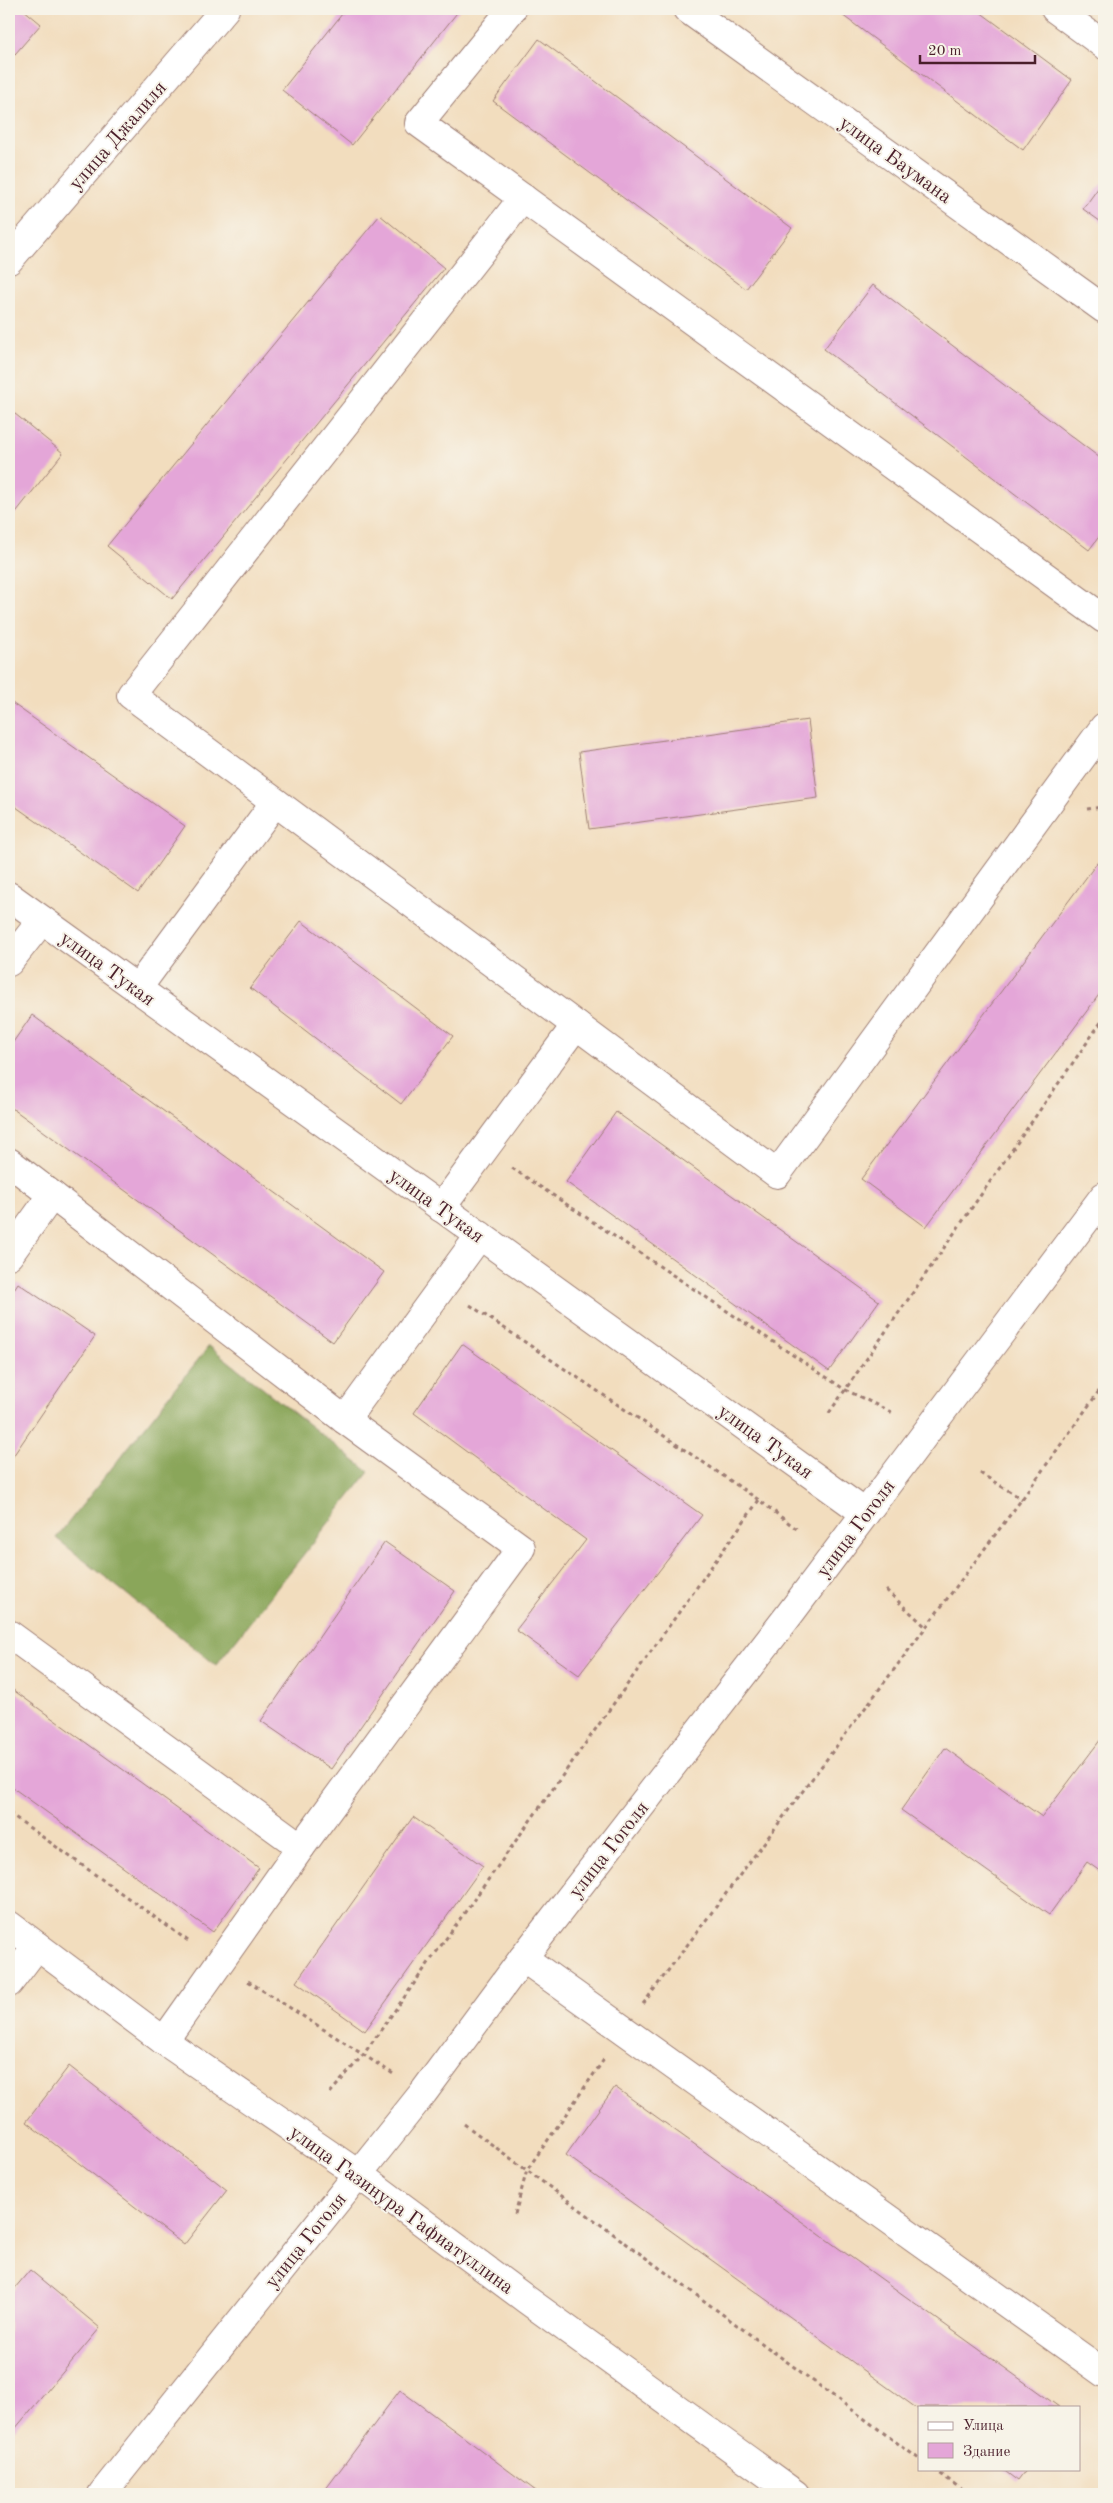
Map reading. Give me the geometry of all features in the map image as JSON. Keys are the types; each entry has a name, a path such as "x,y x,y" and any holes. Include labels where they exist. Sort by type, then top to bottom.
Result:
{"street":[{"name":"улица Джалиля","path":"9,260 225,9"},
{"path":"512,9 419,123 1103,616"},
{"name":"улица Баумана","path":"687,9 1104,309"},
{"path":"1054,9 1104,45"},
{"path":"523,198 131,695 777,1174 1104,727"},
{"path":"137,989 275,802"},
{"name":"улица Тукая","path":"9,896 865,1513"},
{"path":"9,962 42,920"},
{"path":"441,1208 576,1026"},
{"path":"9,1162 345,1420 521,1548 301,1847 164,2041"},
{"path":"9,1255 52,1195"},
{"name":"улица Гоголя","path":"102,2494 423,2093 523,1958 789,1615 1104,1196"},
{"path":"345,1420 480,1235"},
{"path":"9,1634 301,1847"},
{"name":"улица Газинура Гафиатуллина","path":"9,1925 164,2041 358,2174 527,2300 794,2494"},
{"path":"9,1983 37,1946"},
{"path":"523,1958 1104,2373"}],"path":[{"path":"829,1413 1104,1018"},
{"path":"485,1150 844,1389 895,1414"},
{"path":"442,1286 759,1500 798,1530"},
{"path":"515,2214 527,2170 625,2030 1022,1499 1104,1384"},
{"path":"980,1473 1022,1499"},
{"path":"330,2093 363,2055 759,1500"},
{"path":"886,1590 926,1628"},
{"path":"464,2124 918,2458"},
{"path":"935,2470 968,2494"}],"green space":[{"path":"209,1346 369,1472 216,1665 56,1538"}],"building":[{"path":"9,9 23,9 41,24 9,61"},
{"path":"346,9 460,9 352,145 282,90"},
{"path":"834,9 976,9 1072,80 1023,150"},
{"path":"539,39 792,228 746,289 493,101"},
{"path":"1104,180 1104,224 1083,209"},
{"path":"380,215 444,268 172,599 107,546"},
{"path":"873,285 1104,461 1104,530 1089,550 824,349"},
{"path":"9,409 63,453 9,521"},
{"path":"9,701 185,826 138,893 9,802"},
{"path":"808,720 818,798 589,829 579,752"},
{"path":"1103,855 1104,988 926,1227 861,1179"},
{"path":"301,921 453,1036 401,1104 250,988"},
{"path":"32,1015 384,1272 333,1342 9,1106 9,1048"},
{"path":"616,1112 879,1301 829,1371 566,1182"},
{"path":"18,1283 95,1336 9,1462 9,1297"},
{"path":"462,1344 702,1515 579,1675 516,1630 586,1540 414,1413"},
{"path":"385,1542 455,1591 331,1769 261,1721"},
{"path":"9,1687 259,1868 213,1932 9,1785"},
{"path":"1104,1735 1104,1874 1087,1862 1049,1915 901,1810 945,1748 1042,1817"},
{"path":"413,1817 483,1866 365,2031 296,1982"},
{"path":"69,2066 227,2190 184,2245 26,2122"},
{"path":"615,2087 1058,2406 918,2406 918,2409 566,2155"},
{"path":"30,2270 100,2328 9,2436 9,2295"},
{"path":"400,2390 540,2494 322,2494"},
{"path":"1003,2470 1026,2470 1018,2481"}]}
